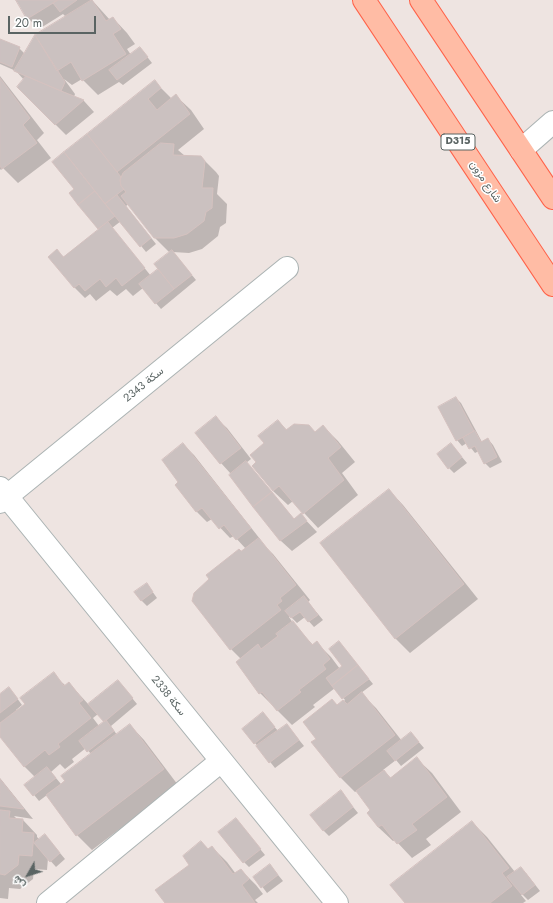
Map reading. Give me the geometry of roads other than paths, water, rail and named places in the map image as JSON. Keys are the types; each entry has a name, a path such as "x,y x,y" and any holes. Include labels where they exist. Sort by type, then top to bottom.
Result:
{"main road":[{"name":"شارع مزون","path":"364,0 553,284"},
{"path":"421,0 553,198"}],"street":[{"path":"521,150 553,122"},
{"name":"سكة 2343","path":"2,496 288,268"},
{"name":"سكة 2338","path":"2,496 337,903"},
{"path":"48,903 221,761"}]}
